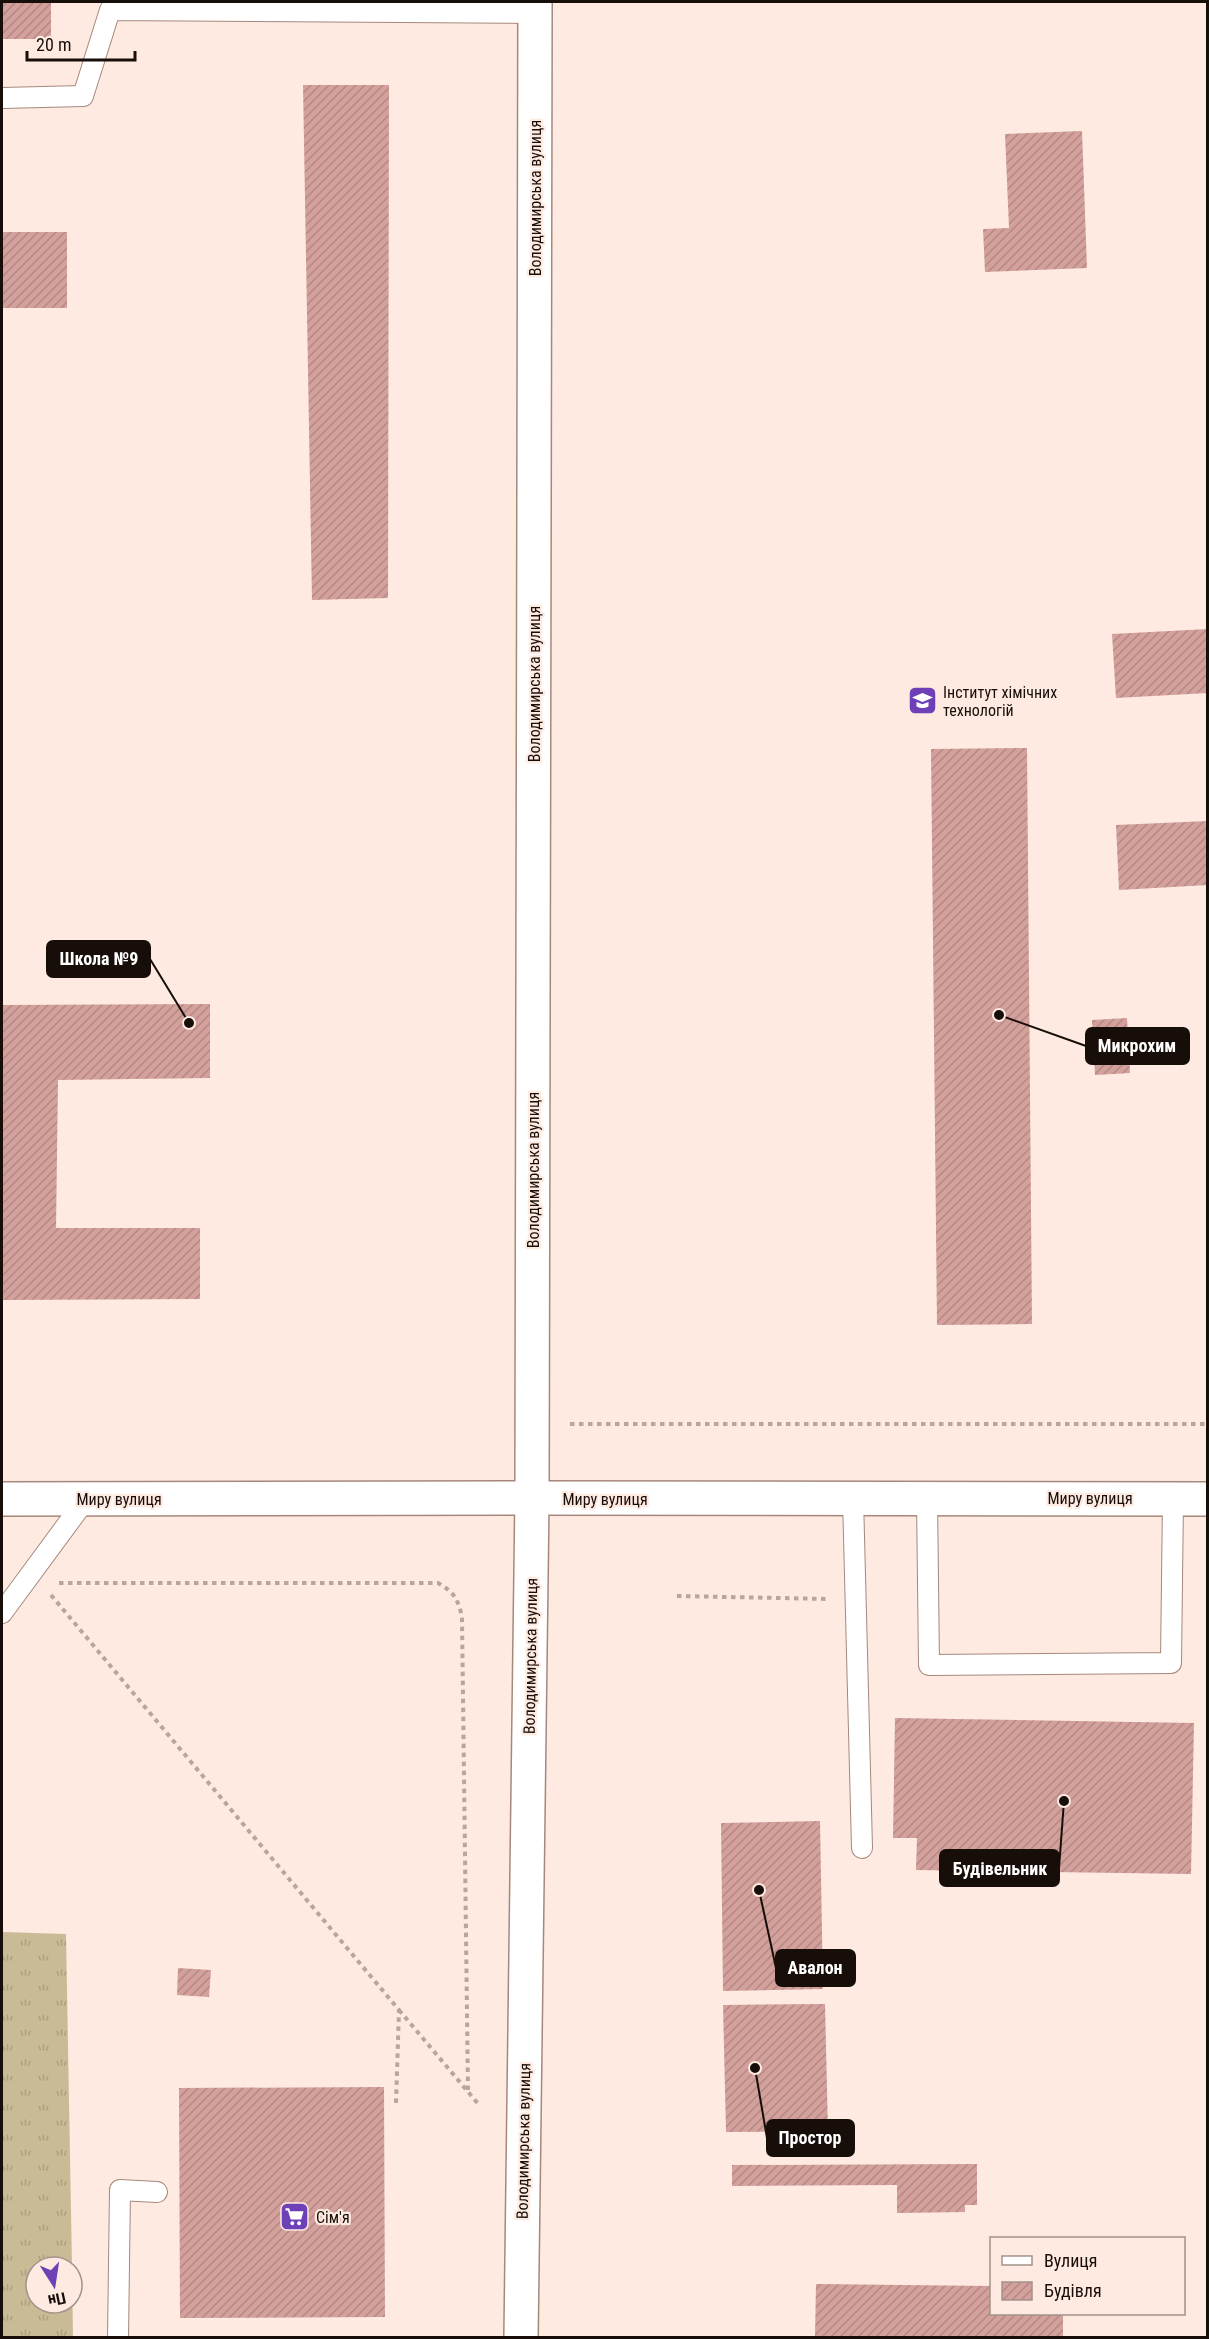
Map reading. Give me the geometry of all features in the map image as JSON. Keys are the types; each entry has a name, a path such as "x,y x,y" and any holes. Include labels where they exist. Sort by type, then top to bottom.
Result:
{"street":[{"name":"Володимирська вулиця","path":"521,2337 532,1498 535,7"},
{"name":"Миру вулиця","path":"2,1499 1208,1498"}],"lane":[{"path":"2,98 83,96 110,10 535,7"},
{"path":"853,1498 862,1848"},
{"path":"927,1498 929,1665 1171,1663 1173,1498"},
{"path":"2,1613 32,1583 86,1499"},
{"path":"118,2337 120,2190 157,2192"}],"path":[{"path":"570,1424 1208,1424"},
{"path":"32,1583 480,2106"},
{"path":"32,1583 438,1583 451,1590 459,1601 462,1617 468,2092"},
{"path":"677,1596 856,1600"},
{"path":"396,2103 399,2010"}],"green space":[{"path":"2,1932 66,1934 72,2255 24,2255 24,2315 73,2315 73,2337 2,2337"}],"building":[{"path":"2,2 51,2 51,39 2,39"},
{"path":"303,85 389,85 388,598 312,600"},
{"path":"1082,131 1087,268 985,272 983,229 1009,228 1005,134"},
{"path":"2,232 67,232 67,308 2,308"},
{"path":"1208,629 1208,693 1116,698 1112,634"},
{"path":"1027,748 1032,1324 937,1325 931,749"},
{"path":"1208,821 1208,885 1119,890 1116,825"},
{"path":"210,1004 210,1078 58,1080 56,1228 200,1228 200,1299 2,1300 2,1005"},
{"path":"1127,1018 1130,1073 1095,1075 1092,1020"},
{"path":"895,1718 1194,1723 1191,1874 916,1870 917,1838 893,1838"},
{"path":"820,1821 823,1989 723,1991 721,1823"},
{"path":"178,1968 211,1970 209,1997 177,1995"},
{"path":"825,2004 828,2131 726,2132 723,2005"},
{"path":"384,2087 385,2317 180,2318 179,2088"},
{"path":"977,2164 977,2205 965,2205 965,2212 897,2213 897,2185 732,2186 732,2165"},
{"path":"816,2284 990,2286 990,2315 1063,2315 1063,2338 815,2338"}],"place":[{"name":"Інститут хімічних технологій","path":"922,701"},
{"name":"Микрохим","path":"999,1015"},
{"name":"Школа №9","path":"189,1023"},
{"name":"Будівельник","path":"1064,1801"},
{"name":"Авалон","path":"759,1890"},
{"name":"Простор","path":"755,2068"},
{"name":"Сім'я","path":"295,2217"}]}
